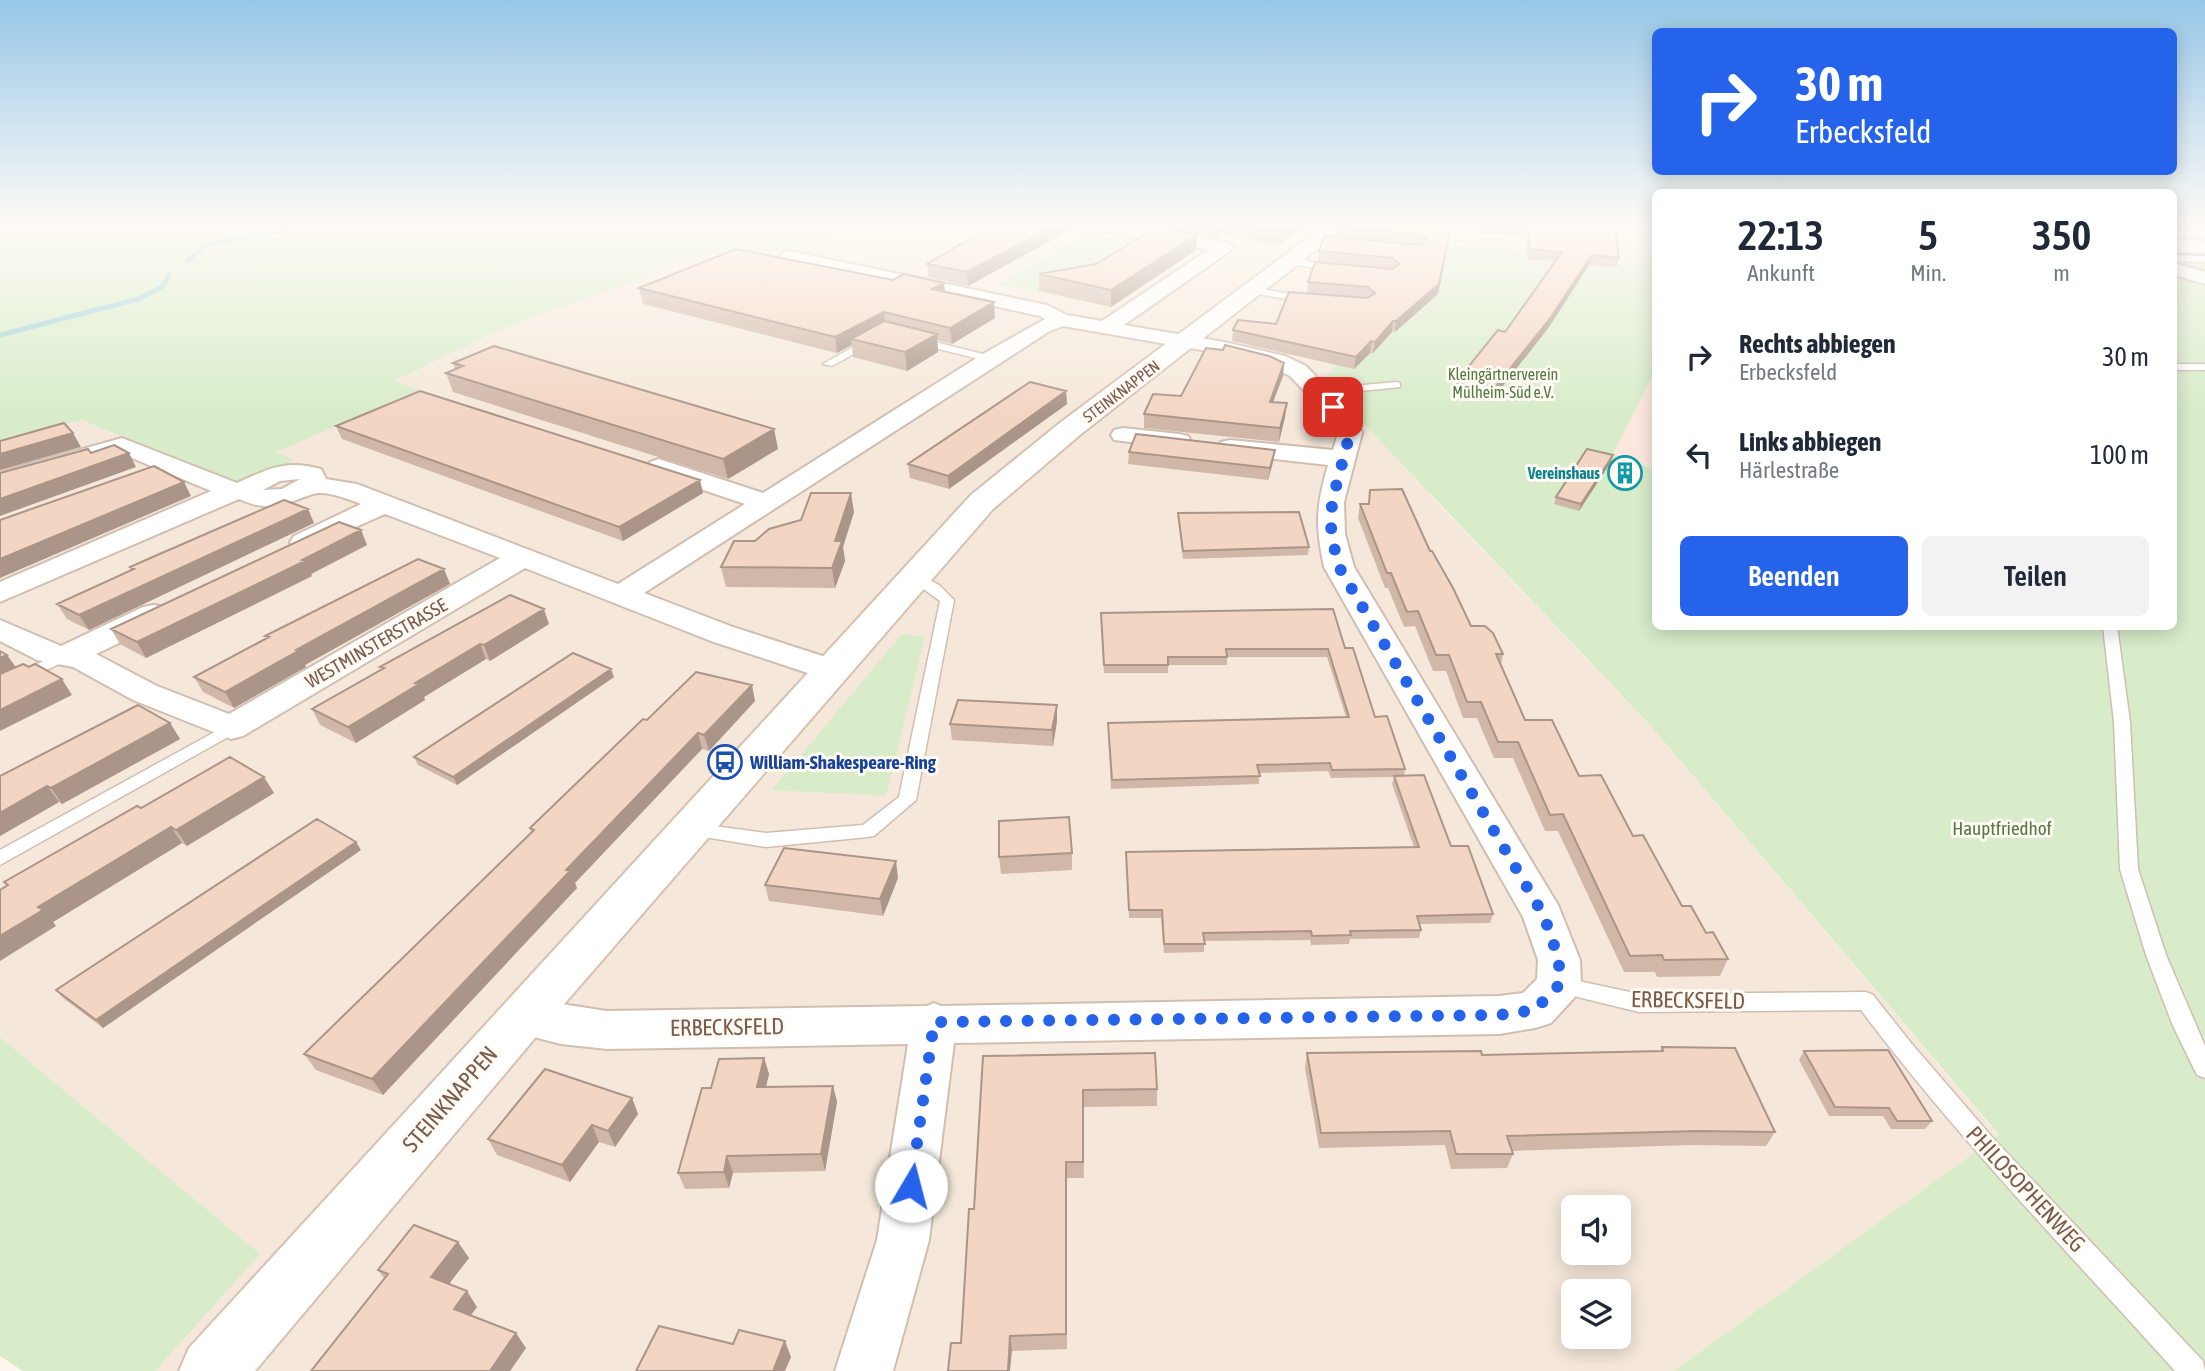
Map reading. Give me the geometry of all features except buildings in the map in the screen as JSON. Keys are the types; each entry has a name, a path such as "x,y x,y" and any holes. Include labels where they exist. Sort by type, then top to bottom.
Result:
{"street":[{"path":"930,286 1047,311 1061,320 1224,348 1284,363 1298,371 1321,393 1346,421 1350,433 1332,502 1331,534 1339,567 1544,916 1559,960 1559,985"},
{"path":"1107,327 1167,286"},
{"name":"STEINKNAPPEN","path":"212,1371 522,1017 982,502 1260,286"},
{"path":"621,595 991,359 1041,328 1061,320"},
{"path":"1123,435 1342,459"},
{"path":"0,480 122,445 241,491"},
{"path":"637,460 767,503"},
{"path":"135,479 172,465"},
{"path":"0,593 241,491 265,477 292,471 312,474 313,481 310,485 348,490 722,634 832,670"},
{"path":"285,551 383,504"},
{"name":"WESTMINSTERSTRASSE","path":"231,728 521,558"},
{"path":"63,657 174,604"},
{"path":"0,629 48,653 82,659 145,693 231,728"},
{"name":"ERBECKSFELD","path":"522,1017 607,1030 934,1022 1499,1015 1535,1010 1559,985"},
{"path":"864,1371 903,1240 934,1022"}],"lane":[{"path":"1253,291 1319,300"},
{"path":"828,364 885,333"},
{"path":"909,339 991,359"},
{"path":"2177,367 2205,367"},
{"path":"1321,393 1396,385"},
{"path":"690,829 766,840 868,831 907,800 947,600 915,576"},
{"path":"2110,630 2122,722 2129,869 2156,955 2184,1026 2205,1068"},
{"path":"0,687 63,657"},
{"name":"WESTMINSTERSTRASSE","path":"0,858 231,728"},
{"name":"ERBECKSFELD","path":"1559,985 1639,1003 1866,1001"},
{"name":"PHILOSOPHENWEG","path":"1866,1001 1981,1143 2193,1371"}],"shaded area":[{"path":"620,286 1453,286 1431,496 1650,725 1999,1136 1674,1371 155,1371 259,1254 0,1037 0,443 82,420 233,483 293,461 274,452 419,390 393,381 508,326"},
{"path":"1652,377 1652,468 1612,456"}],"green space":[{"path":"0,286 621,286 508,326 394,381 420,390 276,452 294,460 254,478 233,483 82,420 0,443"},
{"path":"1003,286 1061,286 1048,294"},
{"name":"Hauptfriedhof","path":"1417,286 1652,286 1652,377 1612,456 1652,468 1652,630 2177,630 2177,286 2205,286 2205,1371 1674,1371 1999,1135 1650,725 1322,380"},
{"path":"902,634 925,637 886,796 772,790"},
{"path":"0,1037 260,1254 155,1371 23,1371 0,1356"}],"waterway":[{"path":"0,335 138,299 163,286"}],"place":[{"name":"Vereinshaus","path":"1625,473"},
{"name":"William-Shakespeare-Ring","path":"725,762"}],"route":[{"path":"911,1186 934,1022 1499,1015 1535,1010 1559,985 1559,960 1544,916 1339,567 1331,534 1332,502 1350,433 1346,421 1333,407"}],"park label":[{"name":"Kleingärtnerverein Mülheim-Süd e.V.","path":"1503,383"}]}
